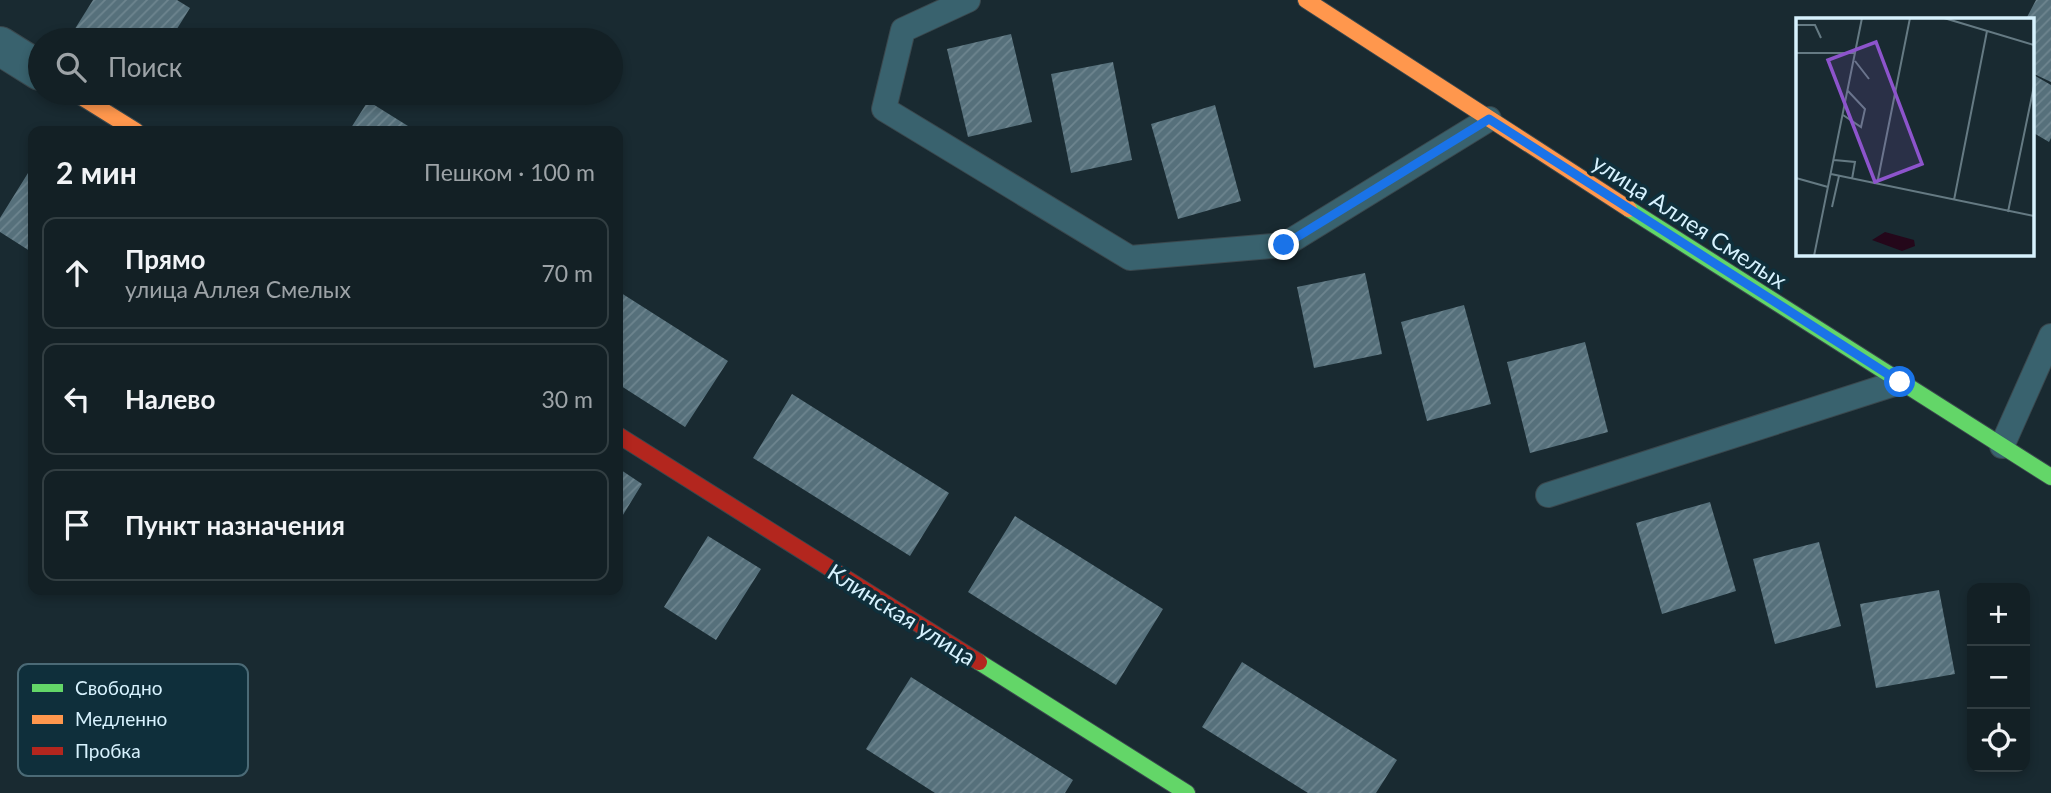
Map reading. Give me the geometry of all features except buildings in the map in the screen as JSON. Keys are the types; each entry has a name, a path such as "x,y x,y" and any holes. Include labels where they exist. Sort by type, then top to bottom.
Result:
{"main road":[{"name":"улица Аллея Смелых","path":"1306,0 2051,477"},
{"path":"94,105 128,126"},
{"name":"Клинская улица","path":"623,438 1187,793"}],"street":[{"path":"0,46 28,64"}],"lane":[{"path":"968,0 903,30 884,109 1130,258 1284,245 1489,119"},
{"path":"2002,446 2051,336"},
{"path":"1548,495 1900,382"}],"traffic: fast":[{"path":"1629,209 2051,477"},
{"path":"979,662 1187,793"}],"traffic: slow":[{"path":"1306,0 1629,209"},
{"path":"94,105 128,126"}],"traffic: jam":[{"path":"623,438 979,662"}],"route":[{"path":"1284,245 1489,119 1900,382"}]}
